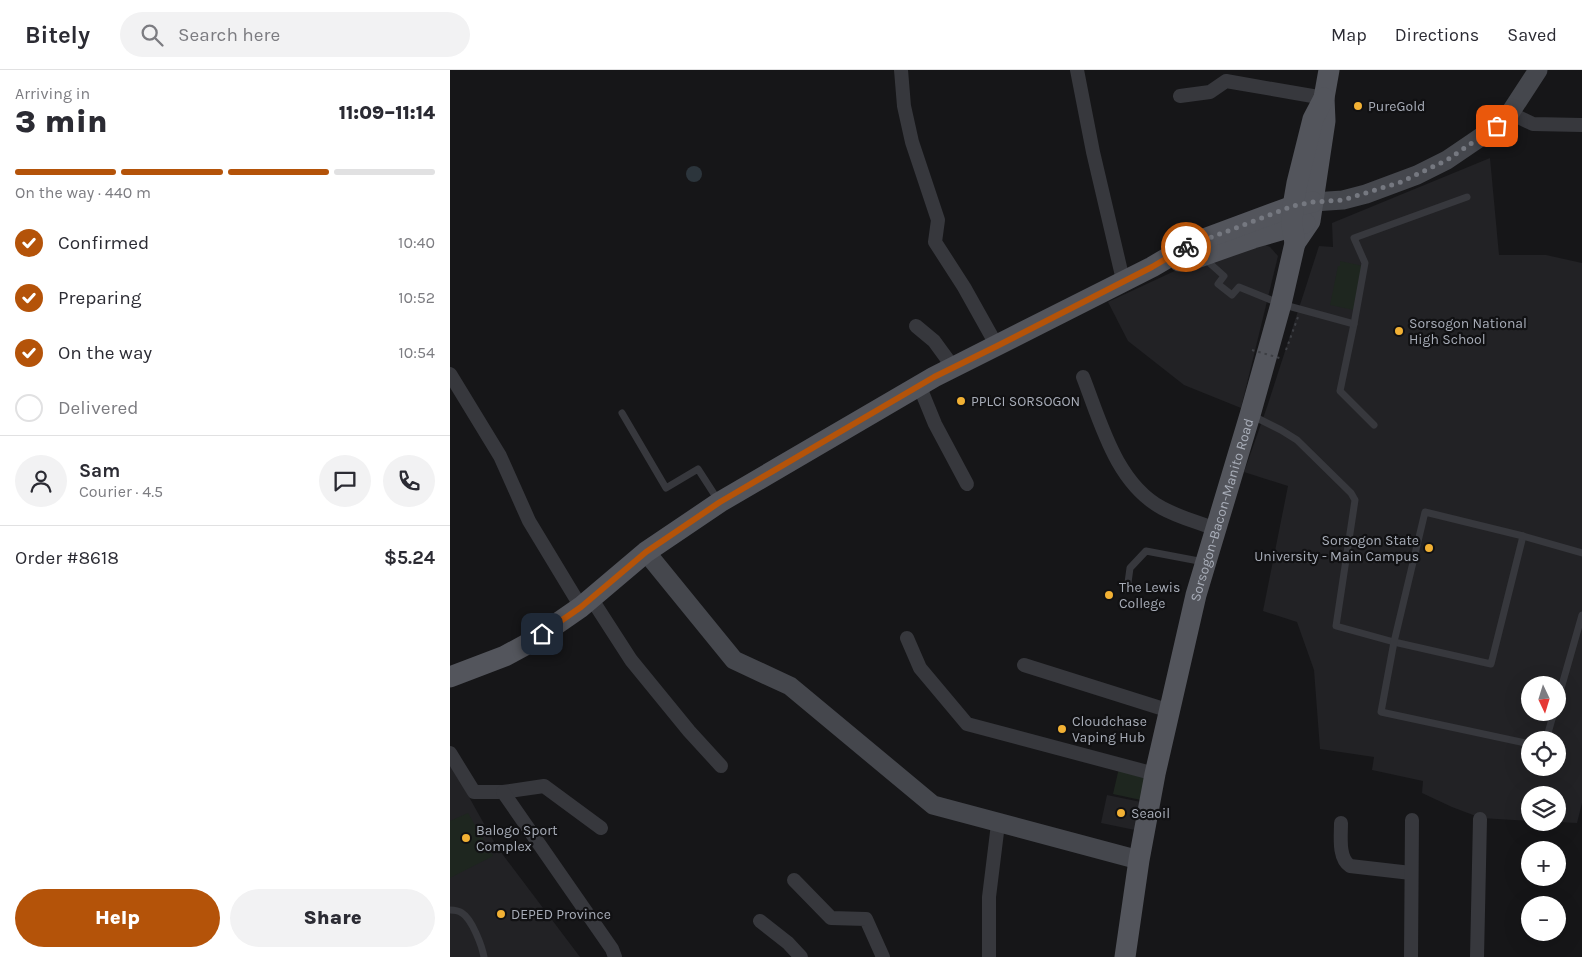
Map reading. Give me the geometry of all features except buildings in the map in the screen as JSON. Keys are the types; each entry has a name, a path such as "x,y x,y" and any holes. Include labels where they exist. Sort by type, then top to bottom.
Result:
{"main road":[{"name":"Sorsogon-Bacon-Manito Road","path":"1125,957 1139,860 1155,774 1196,595 1250,415 1291,307 1313,119 1324,98 1329,70"},
{"path":"1152,267 1201,256 1300,220"},
{"path":"450,677 505,656 529,643 586,602 646,552 720,502 919,385 1123,280 1152,267 1193,243 1300,220"}],"street":[{"path":"901,70 904,106 912,142 938,220 935,242 964,287 997,346"},
{"path":"1077,70 1093,152 1123,280"},
{"path":"1300,220 1343,200 1401,182 1447,160 1497,126 1510,112 1538,70"},
{"path":"1180,96 1210,92 1226,81 1324,98"},
{"path":"1510,112 1533,124 1582,125"},
{"path":"916,326 934,341 954,367"},
{"path":"450,374 500,456 529,521 586,602 636,668 688,731 721,766"},
{"path":"1083,377 1118,465 1139,493 1162,509 1215,529"},
{"path":"919,385 935,424 967,484"},
{"path":"646,552 734,660 790,686 934,806 1139,860"},
{"path":"907,638 920,668 967,724 1155,774"},
{"path":"1024,665 1170,711"},
{"path":"450,753 474,792 503,792 544,786 601,828"},
{"path":"503,792 612,949 615,957"},
{"path":"1477,957 1480,819"},
{"path":"1411,957 1412,820"},
{"path":"1340,823 1342,856 1350,866 1411,873"},
{"path":"989,957 989,897 998,824"},
{"path":"794,880 831,918 866,919 883,957"},
{"path":"760,921 801,957"}],"lane":[{"path":"1374,425 1340,391 1365,263 1354,238 1466,197"},
{"path":"1201,256 1224,276 1218,284 1232,294 1239,286 1291,307 1354,324"},
{"path":"622,413 666,488 698,469 720,502"},
{"path":"1250,415 1297,440 1351,492 1355,500 1336,626 1394,642 1491,664 1523,536"},
{"path":"1521,742 1381,712 1394,642 1425,512 1523,536 1582,553"},
{"path":"1127,590 1130,568 1146,551 1206,562"},
{"path":"1565,676 1582,615"},
{"path":"450,910 462,912 470,923 481,942 484,957"}],"path":[{"path":"1286,350 1291,307"},
{"path":"1252,350 1283,359"}],"shaded area":[{"name":"Sorsogon State University - Main Campus","path":"1490,158 1499,255 1546,255 1582,263 1582,803 1577,823 1566,822 1566,786 1521,786 1521,820 1481,818 1422,793 1423,781 1372,770 1374,757 1320,749 1314,670 1297,622 1263,611 1288,486 1244,472 1319,246 1333,247 1332,223"},
{"path":"694,166 702,174 694,182 686,174"},
{"path":"1261,243 1270,247 1278,256 1241,408 1184,385 1128,341 1108,302 1181,268"},
{"path":"1340,261 1363,266 1354,310 1330,305"},
{"path":"450,763 497,847 580,957 450,957"},
{"path":"1119,768 1147,774 1141,800 1113,794"},
{"name":"Seaoil","path":"1107,795 1141,802 1135,830 1101,823"},
{"name":"Balogo Sport Complex","path":"468,813 493,856 450,878 450,821"}],"way so far":[{"path":"1186,247 1293,206 1313,202 1343,200 1401,182 1447,160 1497,126"}],"place":[{"name":"PureGold","path":"1358,106"},
{"name":"Sorsogon National High School","path":"1399,331"},
{"name":"PPLCI SORSOGON","path":"961,401"},
{"name":"Sorsogon State University - Main Campus","path":"1429,548"},
{"name":"The Lewis College","path":"1109,595"},
{"name":"Cloudchase Vaping Hub","path":"1062,729"},
{"name":"Seaoil","path":"1121,813"},
{"name":"Balogo Sport Complex","path":"466,838"},
{"name":"DEPED Province","path":"501,914"}],"route":[{"path":"542,634 581,607 646,552 720,502 934,377 1152,267 1186,247"}]}
